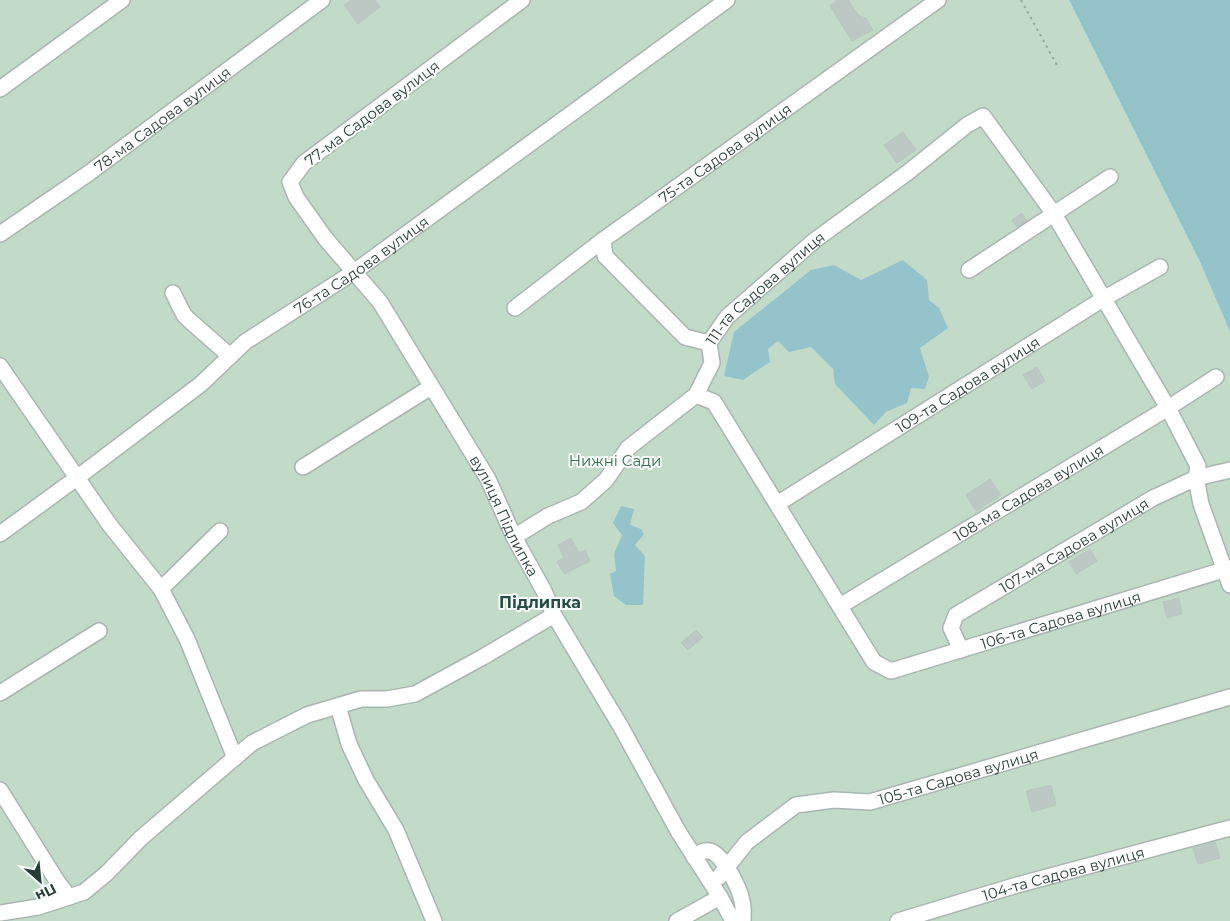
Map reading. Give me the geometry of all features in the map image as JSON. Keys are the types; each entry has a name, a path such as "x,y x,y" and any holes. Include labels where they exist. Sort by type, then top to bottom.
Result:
{"street":[{"path":"0,89 122,0"},
{"name":"78-ма Садова вулиця","path":"0,234 89,173 322,0"},
{"name":"77-ма Садова вулиця","path":"354,272 325,238 296,198 290,182 304,163 522,0"},
{"name":"76-та Садова вулиця","path":"0,534 201,384 245,342 354,272 727,0"},
{"name":"75-та Садова вулиця","path":"515,308 603,240 938,0"},
{"name":"111-та Садова вулиця","path":"514,537 548,516 581,502 606,480 628,448 696,395 712,362 710,343 727,317 815,240 907,173 967,125 983,116 1054,214"},
{"path":"969,270 1110,177"},
{"path":"1054,214 1168,408 1198,466 1196,478 1201,504 1228,569 1230,585"},
{"path":"603,240 605,256 685,337 710,343"},
{"name":"109-та Садова вулиця","path":"777,504 1103,299 1160,267"},
{"name":"вулиця Підлипка","path":"354,272 380,302 488,479 514,537 544,591 554,615 621,728 678,831 711,882 733,921"},
{"path":"173,293 184,315 230,356"},
{"path":"2,374 110,524 161,590 188,639 235,758"},
{"name":"108-ма Садова вулиця","path":"840,606 1168,408 1216,376"},
{"path":"303,467 431,388"},
{"path":"696,395 714,402 840,606"},
{"name":"107-ма Садова вулиця","path":"961,650 951,628 956,615 1153,498 1196,478 1230,470"},
{"path":"161,590 220,531"},
{"name":"106-та Садова вулиця","path":"840,606 874,662 891,671 1228,569"},
{"path":"0,913 37,914 69,897 84,892 107,873 141,838 252,743 307,715 361,699 388,699 415,694 554,615"},
{"path":"0,693 98,631"},
{"name":"105-та Садова вулиця","path":"711,882 719,877 747,842 796,804 834,800 870,802 1230,697"},
{"path":"338,706 349,744 366,780 396,830 434,921"},
{"path":"0,790 69,897"},
{"name":"104-та Садова вулиця","path":"898,921 1017,885 1230,828"},
{"path":"694,857 701,852 709,851 717,854 738,888 743,902 744,921"},
{"path":"677,921 720,897"}],"path":[{"path":"1022,0 1058,66"}],"green space":[{"name":"Нижні Сади","path":"0,0 1069,0 1200,262 1230,332 1230,921 0,921"}],"water":[{"path":"1069,0 1230,0 1230,332 1200,262"},
{"path":"903,260 927,280 929,300 939,308 948,328 920,348 929,377 925,389 911,388 907,403 886,412 874,425 835,384 833,369 811,347 789,352 778,341 768,349 770,362 743,380 724,376 734,332 811,270 834,265 861,280"},
{"path":"621,506 634,509 630,525 641,529 644,534 635,545 645,556 643,605 626,605 614,596 610,574 616,571 614,554 622,535 613,523"}],"building":[{"path":"351,0 375,0 380,7 358,24 344,5"},
{"path":"837,0 848,0 859,16 866,18 873,30 852,41 830,6"},
{"path":"903,132 916,150 897,163 884,145"},
{"path":"1022,213 1027,221 1017,227 1012,220"},
{"path":"1037,367 1045,381 1032,389 1023,375"},
{"path":"990,479 1001,495 976,511 966,495"},
{"path":"571,538 579,553 585,550 590,561 564,574 557,562 564,558 558,545"},
{"path":"1090,549 1097,561 1076,574 1069,562"},
{"path":"1179,598 1182,614 1167,618 1163,602"},
{"path":"696,630 703,637 688,650 681,643"},
{"path":"1051,785 1056,805 1032,812 1026,791"},
{"path":"1215,842 1220,858 1198,864 1193,848"}],"district":[{"name":"Підлипка","path":"540,602"}]}
